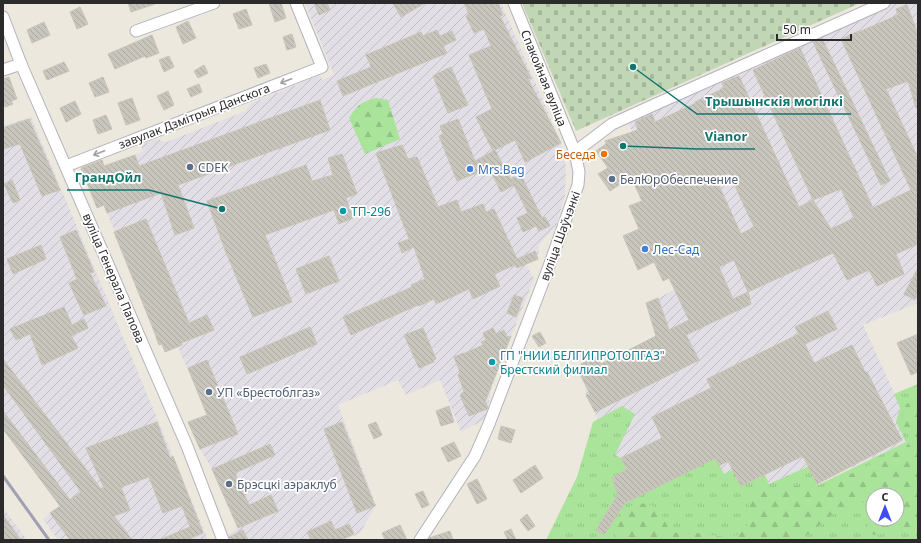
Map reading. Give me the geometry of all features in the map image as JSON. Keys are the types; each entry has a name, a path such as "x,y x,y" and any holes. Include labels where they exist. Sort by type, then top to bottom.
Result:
{"street":[{"path":"136,30 214,3"},
{"name":"завулак Дзмітрыя Данскога","path":"66,166 322,67 296,3"},
{"name":"Спакойная вуліца","path":"514,3 575,152"},
{"path":"575,152 612,124 884,3"},
{"name":"вуліца Генерала Папова","path":"3,17 21,64 187,446 223,540"},
{"path":"3,70 21,64"},
{"name":"вуліца Шаўчэнкі","path":"420,540 475,456 489,424 574,199 578,185 579,172 575,152"}],"shaded area":[{"path":"305,3 501,3 561,143 566,167 565,195 556,226 539,245 538,259 526,264 534,279 492,384 486,419 461,432 440,380 406,395 398,380 338,405 376,505 360,533 345,540 230,540 228,535 238,528 212,469 200,449 188,422 207,415 178,347 165,352 107,213 104,205 104,166 143,152 141,145 157,139 166,142 246,111 250,104 320,75 322,80 334,75"},
{"path":"893,3 918,3 918,303 863,325 899,403 908,441 817,484 809,466 769,484 765,475 741,486 733,470 724,475 716,458 625,503 604,535 596,530 615,485 595,412 586,395 585,384 580,374 581,364 597,356 601,364 654,337 656,335 646,303 682,286 625,164 643,155 628,122"},
{"path":"31,117 208,540 58,540 43,519 60,506 3,429 3,126"},
{"path":"3,508 27,540 3,540"}],"green space":[{"path":"522,3 860,3 576,131"},
{"path":"376,98 388,100 400,139 365,154 349,118 354,110 360,105"},
{"path":"918,384 918,540 546,540 577,477 593,422 622,406 635,414 615,455 621,458 627,469 612,478 618,493 596,530 625,503 716,458 724,474 733,470 741,486 765,475 769,484 809,466 818,485 906,442 896,422 900,408 894,394"},
{"path":"918,396 918,536 902,531 874,535 866,532 867,527 905,527 905,487 865,487 865,502 855,504 835,513 814,530 796,540 618,540 616,530 619,520 627,509 641,503 650,505 658,510 668,527 673,532 684,534 700,533 727,537 737,535 744,530 750,517 748,496 751,491 760,488 769,489 787,485 811,488 825,486 905,447 908,444 909,436 902,417 906,405"}],"building":[{"path":"128,3 155,3 155,4 131,12"},
{"path":"269,3 281,3 286,18 275,22"},
{"path":"314,3 327,3 330,10 319,15"},
{"path":"393,3 425,3 401,17"},
{"path":"464,3 498,3 503,15 500,16 531,78 528,79 561,143 525,162 515,140 495,150 514,185 501,192 489,168 457,181 439,136 443,134 440,126 458,119 475,161 493,151 476,117 492,109 469,55 491,46 484,29 474,33 466,16 469,14"},
{"path":"907,5 918,34 918,108 916,108 908,81 886,89 918,158 918,244 896,254 904,274 877,286 869,270 847,280 833,253 748,292 751,304 686,335 699,360 595,412 586,395 590,394 580,374 585,372 581,364 597,356 601,364 656,336 646,303 658,298 669,330 689,320 669,278 663,281 654,262 638,270 623,236 639,229 629,206 642,201 631,177 610,191 598,174 608,168 596,151 606,144 605,141 638,130 635,122 652,114 655,122 724,88 722,83 739,76 799,207 813,200 753,70 800,48 873,208 911,190 841,39 898,15 896,9","holes":["729,173 754,227 741,234 716,179","841,189 854,218 831,229 813,200","734,260 748,292 733,299 719,267"]},
{"path":"80,7 88,24 77,29 70,12"},
{"path":"246,9 252,25 239,29 233,14"},
{"path":"188,21 196,38 183,44 176,27"},
{"path":"44,22 50,35 32,43 27,30"},
{"path":"437,30 440,36 452,31 456,40 443,46 447,53 343,96 337,81 371,67 366,55 421,32 423,36"},
{"path":"292,34 296,47 287,50 283,37"},
{"path":"152,35 159,53 146,58 145,56 115,69 108,54"},
{"path":"822,38 890,181 881,185 813,42"},
{"path":"169,56 174,67 164,72 159,60"},
{"path":"64,62 69,71 47,80 43,71"},
{"path":"266,64 270,73 258,78 254,68"},
{"path":"204,65 208,73 198,78 194,71"},
{"path":"451,67 468,105 448,113 433,76"},
{"path":"9,77 17,99 11,101 13,104 5,107 3,103 3,79"},
{"path":"103,77 109,92 95,97 89,83"},
{"path":"199,84 202,92 191,97 187,89"},
{"path":"168,91 174,105 164,110 157,96"},
{"path":"132,98 140,120 126,125 118,103"},
{"path":"320,100 330,130 178,185 194,228 175,235 161,193 107,213 104,205 97,208 81,168 102,160 104,166 135,155 139,166"},
{"path":"75,101 81,114 66,122 60,108"},
{"path":"106,115 112,129 98,134 93,120"},
{"path":"29,119 60,190 42,196 20,144 3,149 3,128"},
{"path":"402,145 408,159 417,157 438,207 457,200 461,212 483,204 486,212 494,209 517,259 535,251 538,259 517,268 515,265 494,274 500,286 473,299 469,289 436,304 434,299 351,335 343,317 412,287 411,285 425,279 414,247 402,253 398,243 409,239 376,153"},
{"path":"342,154 357,194 346,198 353,218 339,224 334,210 265,235 292,302 253,317 225,250 207,201 306,165 312,181 333,175 328,158"},
{"path":"521,175 542,218 545,217 550,226 539,231 536,226 523,232 517,218 528,213 511,179"},
{"path":"12,180 20,200 13,203 4,184"},
{"path":"146,219 189,323 207,315 214,330 181,343 182,345 165,352 162,344 159,345 114,232"},
{"path":"76,230 94,272 90,273 106,306 84,315 69,283 77,279 60,237"},
{"path":"41,245 46,259 13,274 7,259"},
{"path":"329,256 339,281 306,294 296,269"},
{"path":"918,268 918,294 915,300 904,294"},
{"path":"514,295 523,298 516,317 507,313"},
{"path":"64,307 72,325 84,319 88,328 71,336 78,348 42,365 30,334 16,340 10,329"},
{"path":"828,311 837,329 805,344 814,363 852,345 902,440 817,484 803,456 741,486 728,461 719,466 716,458 625,503 604,535 596,530 618,494 612,478 627,469 621,458 662,438 652,417 711,388 707,379 799,334 795,327"},
{"path":"310,327 317,344 247,374 240,357"},
{"path":"423,328 436,359 433,360 434,362 419,368 404,335"},
{"path":"493,328 496,334 504,330 507,337 511,336 485,402 488,407 487,409 469,416 460,395 464,391 458,375 460,372 454,357 483,345 481,342 486,340 483,333"},
{"path":"540,332 546,343 539,347 532,336"},
{"path":"918,334 918,372 911,375 897,343"},
{"path":"3,359 101,489 104,488 86,448 157,422 170,458 173,456 203,533 187,540 159,540 190,527 182,506 163,513 149,477 121,487 130,510 114,516 132,540 70,540 50,513 60,506 3,429 3,411 70,500 81,492 3,385"},
{"name":"УП «Брестоблгаз»","path":"207,360 238,434 200,449 188,422 207,415 188,368"},
{"path":"449,406 454,422 441,426 436,411"},
{"path":"342,422 375,506 357,513 324,429"},
{"path":"376,422 382,435 374,439 368,425"},
{"path":"501,426 515,430 511,443 498,439"},
{"path":"454,442 461,456 448,462 441,448"},
{"name":"Брэсцкі аэраклуб","path":"270,444 275,455 235,473 249,505 271,495 278,511 238,528 212,469"},
{"path":"535,465 543,478 521,493 513,480"},
{"path":"477,479 487,499 477,504 467,484"},
{"path":"423,491 429,505 422,508 415,494"},
{"path":"527,514 535,526 528,531 520,520"},
{"path":"3,515 21,540 3,540"},
{"path":"331,521 335,530 349,524 354,534 341,540 311,540 307,532"},
{"path":"400,525 407,540 385,540 382,533"},
{"path":"511,529 516,540 508,540 504,532"},
{"path":"243,530 248,540 230,540 229,537"},
{"path":"450,531 453,540 429,540 429,538"}],"railway":[{"path":"3,476 49,540"}],"place":[{"name":"Трышынскія могілкі","path":"633,67"},
{"name":"Vianor","path":"623,146"},
{"name":"Беседа","path":"604,154"},
{"name":"CDEK","path":"190,167"},
{"name":"Mrs.Bag","path":"470,169"},
{"name":"БелЮрОбеспечение","path":"612,179"},
{"name":"ГрандОйл","path":"222,209"},
{"name":"ТП-296","path":"343,211"},
{"name":"Лес-Сад","path":"645,249"},
{"name":"ГП \"НИИ БЕЛГИПРОТОПГАЗ\" Брестский филиал","path":"492,362"},
{"name":"УП «Брестоблгаз»","path":"209,392"},
{"name":"Брэсцкі аэраклуб","path":"229,484"}]}
